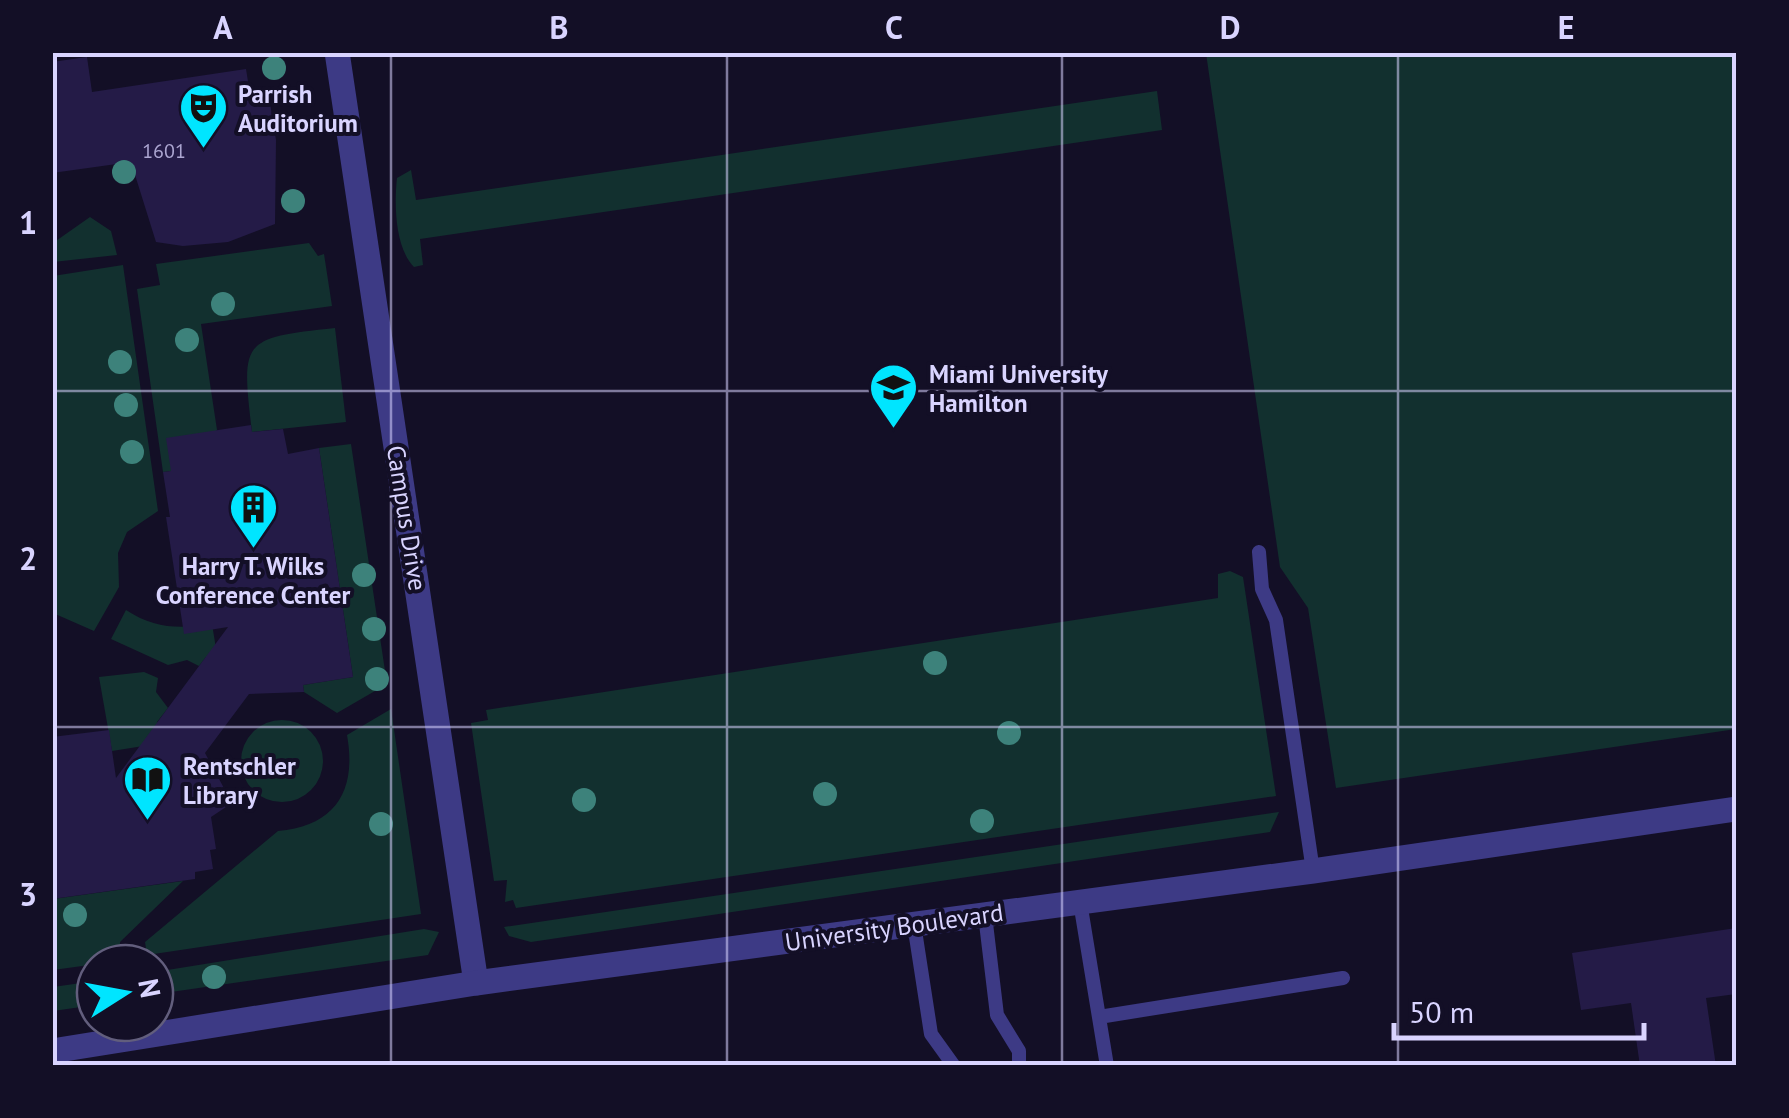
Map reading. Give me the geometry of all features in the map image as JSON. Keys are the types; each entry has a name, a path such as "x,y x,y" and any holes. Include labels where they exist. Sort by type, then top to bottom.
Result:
{"street":[{"name":"Campus Drive","path":"338,52 476,983"},
{"name":"University Boulevard","path":"52,1052 476,983 1314,871 1736,809"}],"lane":[{"path":"1259,552 1262,589 1276,620 1314,871"},
{"path":"1080,902 1107,1066"},
{"path":"985,915 997,1015 1019,1051 1019,1066"},
{"path":"914,924 930,1034 954,1066"},
{"path":"1099,1017 1343,978"}],"green space":[{"path":"1206,53 1736,53 1736,729 1336,788 1308,608 1280,567"},
{"path":"1157,91 1162,130 420,239 423,265 414,267 399,237 397,178 411,170 416,200"},
{"path":"90,217 111,231 117,255 53,262 53,243"},
{"path":"309,243 318,256 324,254 332,306 201,324 217,430 171,471 163,472 137,289 160,285 156,264"},
{"path":"123,265 158,511 127,532 118,553 119,587 94,631 53,613 53,276"},
{"path":"335,328 346,422 252,432 247,378 254,349 281,336"},
{"path":"351,444 387,684 337,713 304,692 303,685 353,677 319,448"},
{"path":"1230,571 1243,577 1276,796 516,908 513,900 505,902 507,880 494,881 471,723 488,720 486,710 1218,598 1218,574"},
{"path":"126,610 168,626 212,624 219,667 206,657 199,666 187,660 168,665 111,639"},
{"path":"144,672 158,678 156,692 168,708 157,722 181,740 112,751 99,677"},
{"path":"391,709 421,914 175,951 175,943 145,943 278,831 315,822 328,813 338,802 349,772 347,735"},
{"path":"274,720 290,720 316,738 323,761 320,777 311,790 290,802 274,802 248,784 241,769 241,753 259,727"},
{"path":"1279,812 1270,832 531,942 509,936 504,927"},
{"path":"183,881 120,943 75,943 75,967 53,970 53,899"},
{"path":"424,929 439,932 428,955 175,991 175,969"},
{"path":"75,984 75,1008 53,1011 53,987"}],"building":[{"path":"87,57 92,92 246,69 252,106 270,103 276,140 275,224 228,242 183,246 156,242 131,162 52,173 52,62"},
{"path":"251,425 252,432 283,429 288,454 319,448 353,677 303,685 304,692 249,694 205,753 232,803 211,817 216,849 210,850 213,869 195,872 195,879 52,899 52,737 109,730 116,778 228,627 184,634 166,517 170,517 163,472 171,471 166,438"},
{"path":"1736,928 1736,994 1706,998 1716,1066 1640,1066 1631,1003 1581,1010 1572,953"}],"place":[{"name":"Parrish Auditorium","path":"203,150"},
{"name":"Miami University Hamilton","path":"894,430"},
{"name":"Harry T. Wilks Conference Center","path":"253,550"},
{"name":"Rentschler Library","path":"148,822"}]}
